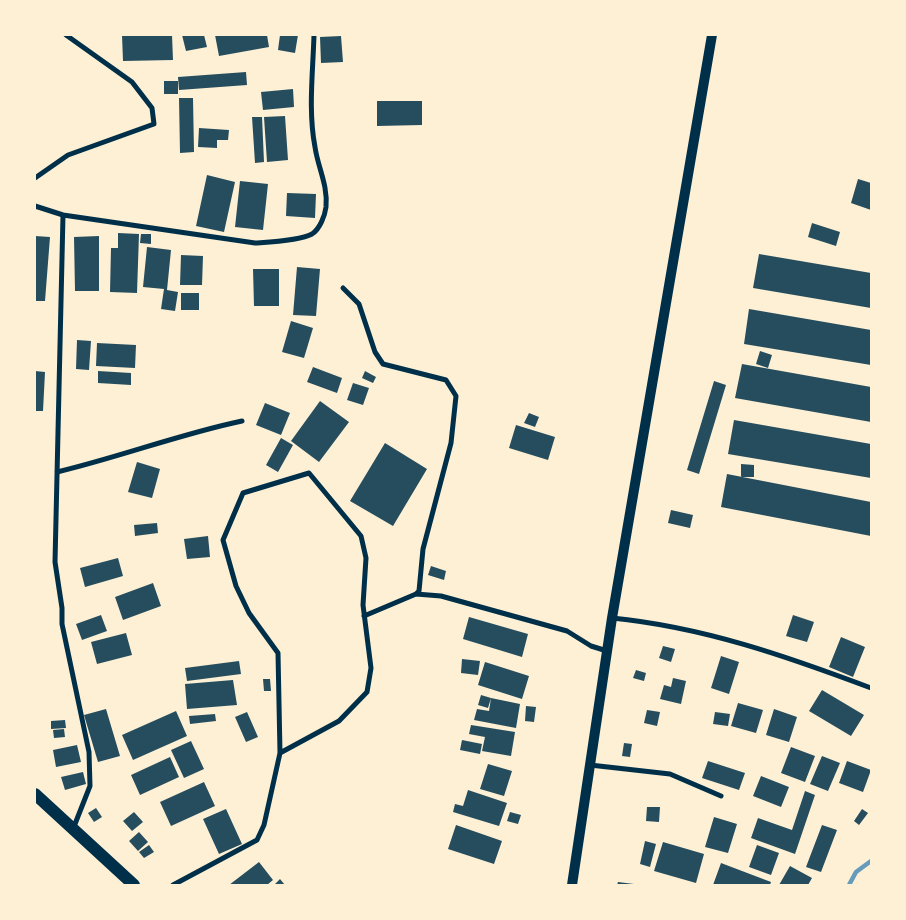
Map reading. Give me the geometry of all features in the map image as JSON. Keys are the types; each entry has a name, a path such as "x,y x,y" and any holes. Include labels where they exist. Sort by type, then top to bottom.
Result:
{"main road":[{"path":"572,885 612,618 712,35"},
{"path":"35,794 129,884"}],"street":[{"path":"35,178 68,155 154,124 152,108 132,82 66,35"},
{"path":"35,206 63,214 255,243 287,240 312,234 321,222 326,209 323,175 315,148 312,113 314,35"},
{"path":"63,214 55,562 62,608 62,624 88,752 90,786 73,829"},
{"path":"343,288 359,304 375,352 383,364 398,370 421,373 446,380 456,396 451,443 424,549 419,591 416,594"},
{"path":"57,472 113,458 202,430 242,421"},
{"path":"173,885 256,840 264,825 280,753 278,653 249,613 236,586 223,540 243,493 309,473 361,536 366,558 363,605 371,668 367,692 339,721 280,753"},
{"path":"364,616 416,594 441,596 514,614 567,631 591,646 607,651"},
{"path":"612,618 654,622 718,636 790,657 871,688"},
{"path":"590,765 670,774 721,796"}],"building":[{"path":"122,35 172,35 173,60 123,61"},
{"path":"182,35 204,35 207,47 186,51"},
{"path":"215,35 267,35 269,47 219,56"},
{"path":"280,35 298,35 295,53 278,50"},
{"path":"341,36 343,62 321,63 320,37"},
{"path":"246,72 247,85 179,90 178,77"},
{"path":"164,81 178,81 178,94 164,94"},
{"path":"293,89 294,107 263,110 261,92"},
{"path":"179,98 193,98 194,152 180,153"},
{"path":"377,101 422,101 422,125 377,126"},
{"path":"285,116 288,160 267,162 264,117"},
{"path":"252,117 262,117 264,162 255,163"},
{"path":"199,128 229,130 228,140 217,140 217,148 198,147"},
{"path":"207,175 235,182 224,232 196,226"},
{"path":"858,179 871,183 871,210 851,203"},
{"path":"240,181 268,184 263,230 235,227"},
{"path":"287,193 316,194 315,218 286,216"},
{"path":"812,223 840,232 836,246 808,237"},
{"path":"118,233 139,234 137,293 110,292 111,248 118,248"},
{"path":"141,234 151,234 151,244 140,243"},
{"path":"35,236 50,237 45,301 35,301"},
{"path":"99,236 99,291 75,291 74,237"},
{"path":"147,247 171,250 167,290 178,292 175,311 161,309 164,289 143,287"},
{"path":"759,254 871,273 871,308 753,288"},
{"path":"181,255 203,256 202,285 180,285"},
{"path":"297,267 320,269 316,316 293,315"},
{"path":"253,269 279,269 279,306 254,306"},
{"path":"181,293 199,293 199,310 181,310"},
{"path":"749,309 871,330 871,365 744,344"},
{"path":"291,321 313,328 304,358 282,352"},
{"path":"77,340 91,341 89,370 76,369"},
{"path":"97,343 136,345 135,368 96,366"},
{"path":"760,351 772,355 768,368 756,364"},
{"path":"742,364 871,387 871,422 735,398"},
{"path":"313,367 342,378 337,393 307,382"},
{"path":"35,371 45,372 43,411 35,411"},
{"path":"98,371 131,373 131,385 98,383"},
{"path":"365,371 376,377 373,383 362,378"},
{"path":"714,381 726,385 699,474 687,470"},
{"path":"353,383 369,388 363,405 347,400"},
{"path":"320,401 349,422 319,462 291,441"},
{"path":"265,403 290,413 281,435 256,425"},
{"path":"529,413 539,417 535,427 524,423"},
{"path":"734,420 871,444 871,478 728,454"},
{"path":"516,425 555,437 548,460 509,448"},
{"path":"281,438 293,445 278,472 266,465"},
{"path":"385,443 427,469 393,526 350,501"},
{"path":"137,462 160,469 152,498 128,492"},
{"path":"741,464 754,465 754,477 741,477"},
{"path":"727,474 871,502 871,536 721,507"},
{"path":"671,510 693,515 690,528 668,523"},
{"path":"157,523 158,533 135,536 134,525"},
{"path":"208,536 210,557 187,559 184,539"},
{"path":"118,558 123,576 85,587 80,568"},
{"path":"431,566 446,571 444,580 428,575"},
{"path":"153,583 161,606 123,620 115,597"},
{"path":"101,615 107,631 82,640 76,624"},
{"path":"793,615 814,622 807,642 786,636"},
{"path":"469,617 528,634 522,657 463,639"},
{"path":"126,633 132,655 97,664 91,642"},
{"path":"841,637 865,647 853,677 829,667"},
{"path":"663,646 675,649 671,662 659,658"},
{"path":"721,656 739,662 729,694 711,688"},
{"path":"462,659 480,661 478,675 461,673"},
{"path":"239,661 241,674 187,681 185,668"},
{"path":"485,662 529,676 522,699 478,685"},
{"path":"636,670 646,673 644,681 633,678"},
{"path":"673,678 686,681 681,704 660,699 664,685 671,687"},
{"path":"263,679 270,679 271,691 264,691"},
{"path":"233,680 237,705 187,709 185,684"},
{"path":"822,690 864,715 851,736 809,711"},
{"path":"481,695 491,698 488,708 478,705"},
{"path":"491,698 520,704 516,728 474,720 477,709 489,711"},
{"path":"738,703 763,710 756,733 731,726"},
{"path":"526,706 536,707 534,722 525,721"},
{"path":"106,709 120,756 98,762 84,715"},
{"path":"774,709 797,717 789,742 766,735"},
{"path":"647,710 660,712 657,726 644,723"},
{"path":"176,711 187,736 133,760 122,735"},
{"path":"247,712 258,737 246,742 235,717"},
{"path":"715,712 730,714 728,726 713,724"},
{"path":"215,714 216,721 190,724 189,716"},
{"path":"65,720 66,728 51,729 51,721"},
{"path":"471,725 515,732 511,756 482,751 485,737 469,734"},
{"path":"64,729 65,737 54,738 53,730"},
{"path":"462,740 482,744 480,754 460,750"},
{"path":"191,741 204,769 184,778 171,750"},
{"path":"624,743 632,744 630,757 622,756"},
{"path":"77,745 81,762 56,767 53,750"},
{"path":"791,747 815,756 805,782 781,773"},
{"path":"822,756 840,763 828,791 810,784"},
{"path":"170,757 179,777 140,795 131,775"},
{"path":"708,761 745,773 739,790 702,778"},
{"path":"847,761 871,770 863,792 839,783"},
{"path":"488,764 512,771 504,796 480,789"},
{"path":"83,772 86,784 65,790 61,777"},
{"path":"761,776 789,787 781,807 753,796"},
{"path":"204,782 215,806 171,826 160,802"},
{"path":"468,790 507,803 499,826 453,812 455,804 463,806"},
{"path":"805,791 815,795 795,854 751,838 758,818 792,830"},
{"path":"647,807 660,807 659,822 646,821"},
{"path":"96,808 102,817 94,822 88,813"},
{"path":"226,809 242,844 219,854 203,819"},
{"path":"862,809 868,813 859,825 854,821"},
{"path":"134,812 143,822 132,831 123,821"},
{"path":"510,812 521,815 518,824 507,821"},
{"path":"714,817 737,824 728,853 705,847"},
{"path":"456,825 502,841 494,864 448,849"},
{"path":"822,825 837,830 821,872 806,867"},
{"path":"139,832 148,842 138,851 129,841"},
{"path":"645,841 656,844 650,867 640,864"},
{"path":"663,842 704,854 696,883 654,871"},
{"path":"149,845 154,852 144,858 139,852"},
{"path":"757,845 779,853 771,875 749,867"},
{"path":"259,862 273,880 267,885 229,885"},
{"path":"721,863 771,882 770,885 713,885"},
{"path":"790,866 812,878 808,885 779,885"},
{"path":"280,879 285,885 274,885"},
{"path":"618,882 634,884 634,885 617,885"}],"waterway":[{"path":"849,885 856,872 871,861"}]}
